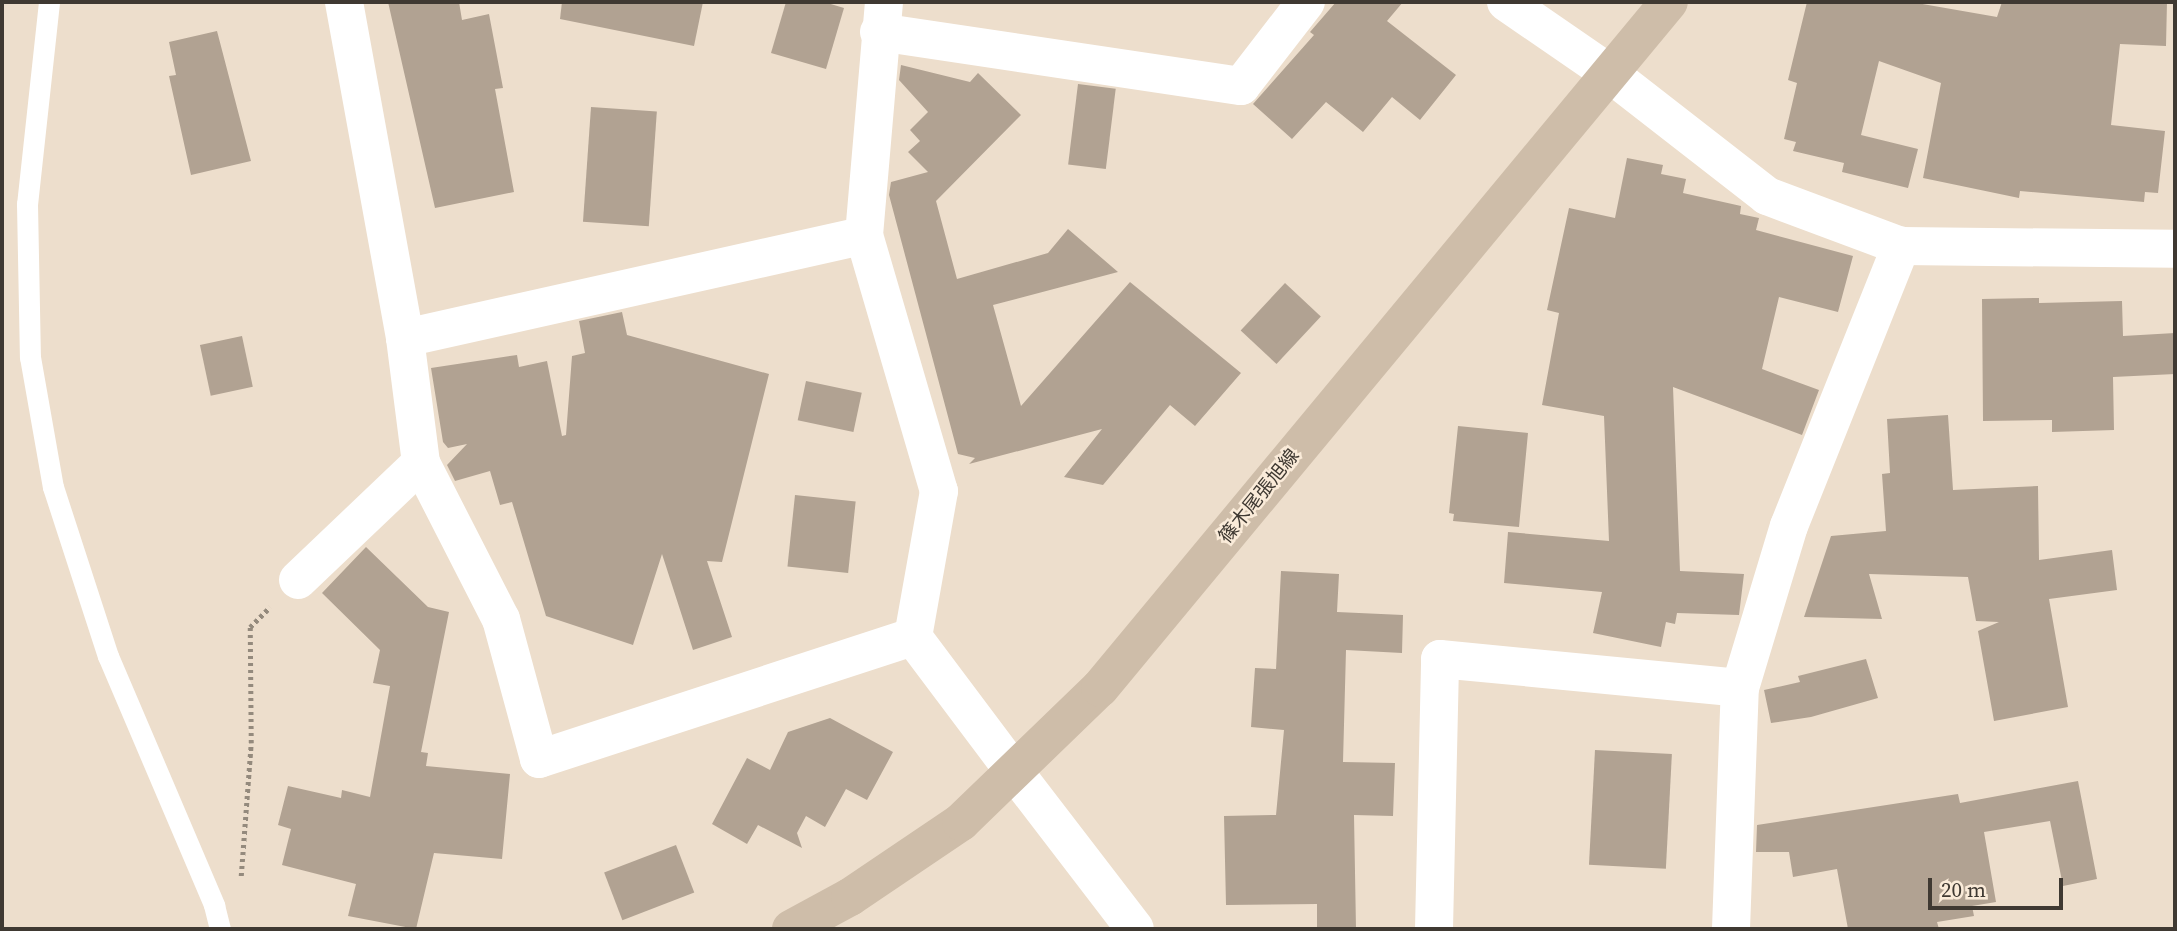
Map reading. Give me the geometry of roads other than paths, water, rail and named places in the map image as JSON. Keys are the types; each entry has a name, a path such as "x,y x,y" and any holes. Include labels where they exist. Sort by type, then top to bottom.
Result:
{"main road":[{"name":"篠木尾張旭線","path":"791,929 850,897 961,822 1108,678 1669,2"}],"street":[{"path":"344,2 405,338 421,463 501,620 538,759 914,637"},
{"path":"1135,929 914,637 939,491 864,235 882,17 1241,86 1306,2"},
{"path":"1506,2 1609,73 1767,196 1901,246 2175,249"},
{"path":"405,338 864,235"},
{"path":"1731,929 1740,688 1789,526 1901,246"},
{"path":"298,580 421,463"},
{"path":"1434,929 1440,659 1740,688"}],"lane":[{"path":"49,2 27,204 30,357 53,486 108,656 214,905 220,929"}]}
